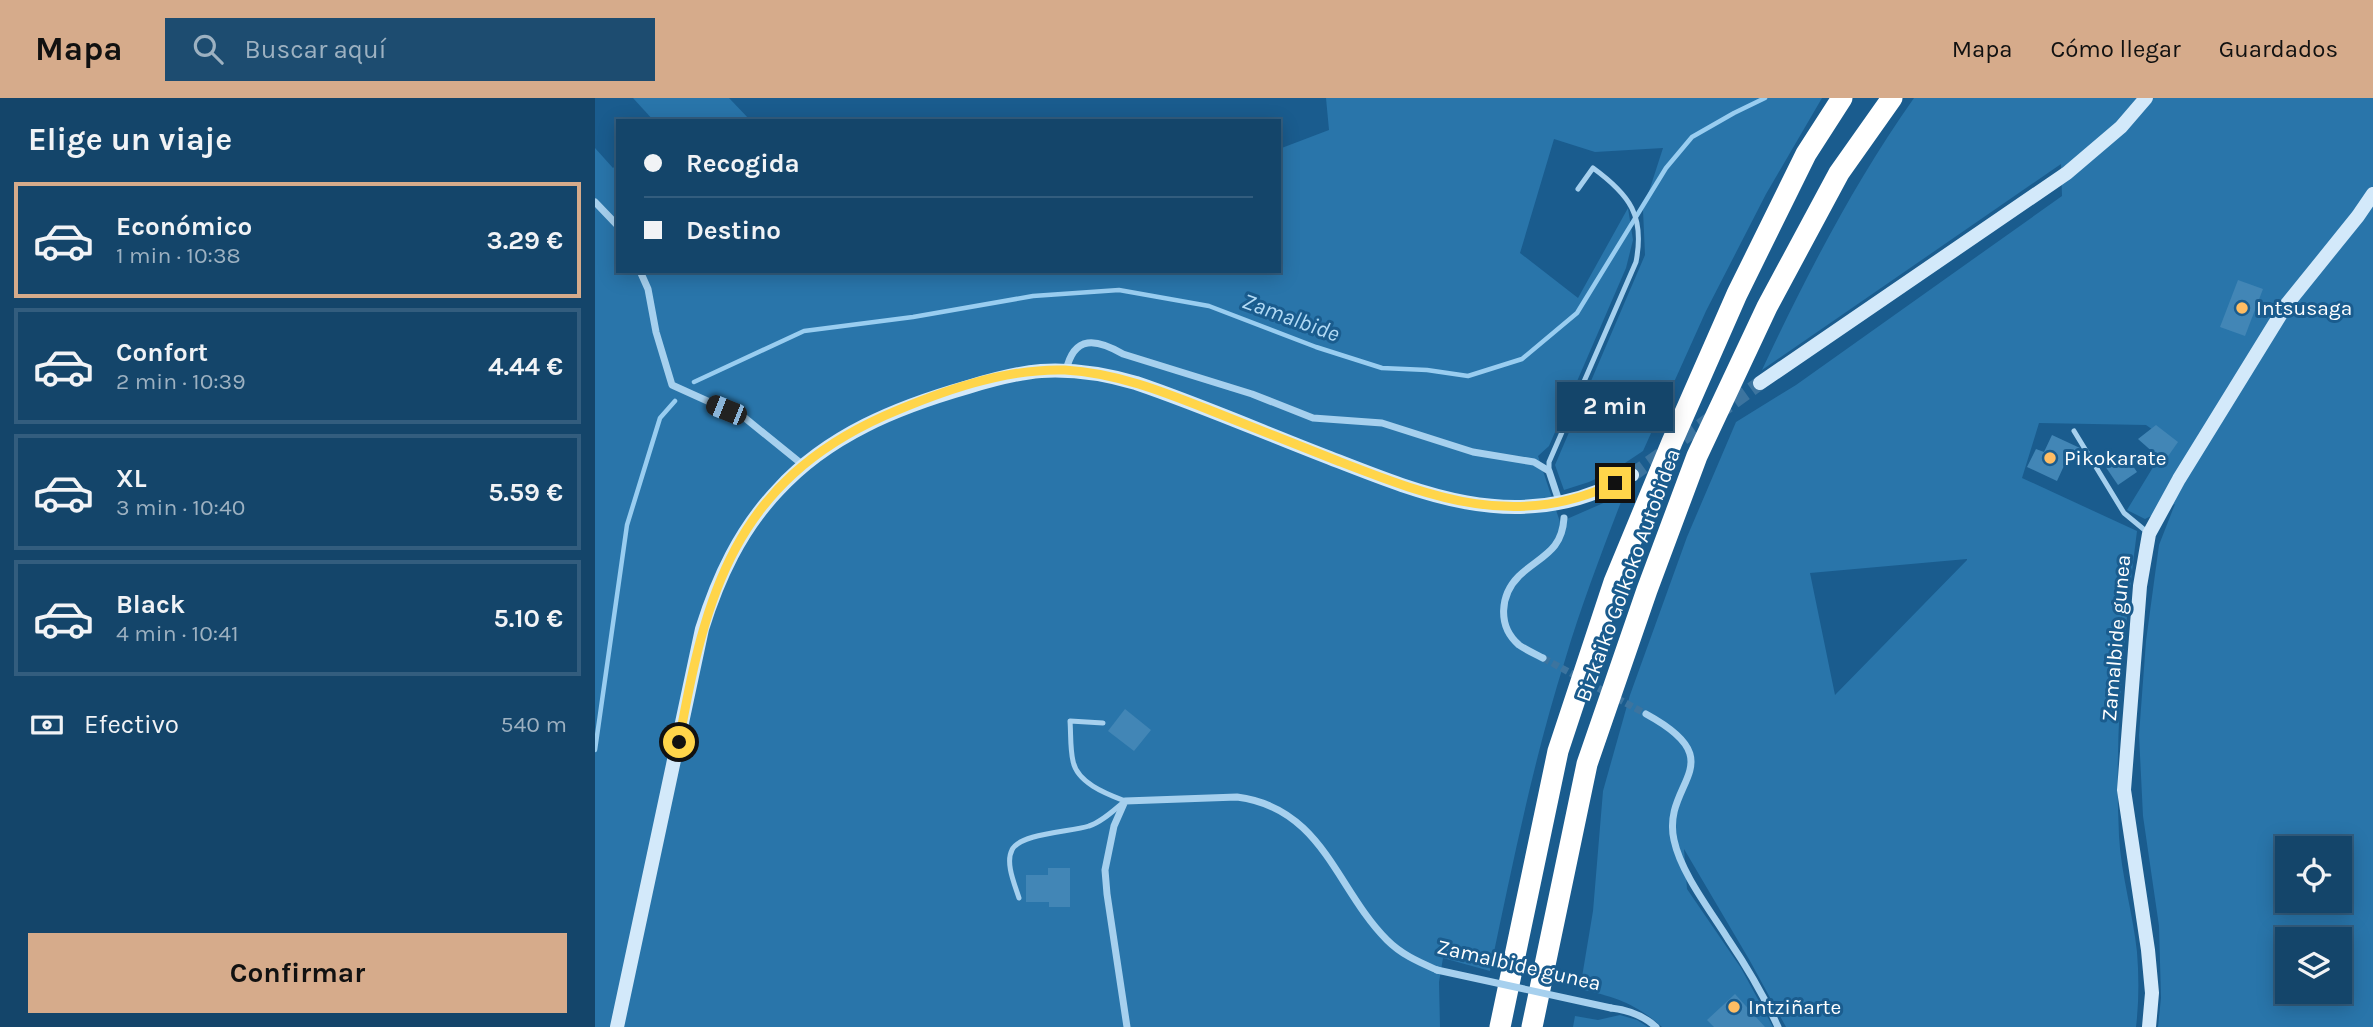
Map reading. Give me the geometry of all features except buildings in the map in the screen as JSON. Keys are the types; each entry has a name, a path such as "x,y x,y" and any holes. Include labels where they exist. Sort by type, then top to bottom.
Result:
{"highway":[{"name":"Bizkaiko Golkoko Autobidea","path":"1500,1027 1558,751 1614,582 1737,294 1806,154 1842,98"},
{"name":"Bizkaiko Golkoko Autobidea","path":"1532,1027 1587,764 1692,468 1767,307 1839,173 1892,98"}],"main road":[{"path":"1760,383 2067,173 2121,127 2146,98"},
{"name":"Zamalbide gunea","path":"2149,1027 2152,993 2148,950 2124,790 2140,586 2149,534 2192,458 2287,304 2373,194"},
{"path":"617,1027 702,629 712,598 740,538 777,490 826,447 865,425 921,401 1006,377 1066,370 1136,383 1391,481 1457,502 1510,506 1555,502 1598,491 1632,475"}],"street":[{"path":"595,202 616,224"},
{"path":"641,273 648,289 656,332 671,385 745,418 803,465"},
{"path":"1066,370 1069,358 1076,349 1089,342 1105,344 1123,354 1252,394 1313,418 1382,423 1473,452 1534,462 1549,471 1557,495"},
{"path":"1543,658 1519,645 1511,636 1504,622 1503,610 1507,593 1517,578 1552,551 1563,530 1564,518"},
{"path":"1646,714 1671,727 1687,747 1691,769 1675,813 1672,830 1675,844 1707,908 1753,977 1779,1027"},
{"name":"Zamalbide gunea","path":"1125,801 1237,797 1271,805 1306,831 1384,937 1412,960 1437,971 1626,1010 1641,1016 1655,1027"},
{"path":"1125,801 1114,826 1105,870 1128,1027"}],"lane":[{"path":"1549,471 1549,462 1636,262 1640,241 1637,216 1627,198 1612,181 1593,168 1578,189"},
{"path":"2074,431 2124,513 2149,534"},
{"path":"1103,723 1070,721 1073,764 1098,790 1125,801"},
{"path":"1019,898 1009,860 1017,844 1028,838 1091,825 1125,801"}],"shaded area":[{"path":"633,98 729,98 749,119 652,119"},
{"path":"1326,98 1822,98 1766,194 1706,311 1643,451 1613,471 1564,490 1555,465 1645,255 1643,210 1663,148 1595,152 1554,139 1520,253 1578,298 1628,208 1633,240 1626,268 1549,446 1538,456 1560,522 1624,494 1553,698 1524,814 1490,971 1443,958 1439,982 1440,1027 595,1027 595,148 613,168 616,165 616,273 1281,273 1281,148 1329,130"},
{"path":"1914,98 2373,98 2373,1027 2158,1027 2161,998 2159,926 2143,816 2139,735 2146,641 2159,545 2175,504 2145,519 2127,510 2169,441 2146,425 2039,423 2022,478 2137,531 2124,645 2118,759 2120,851 2138,961 2136,1027 1786,1027 1684,849 1687,889 1741,968 1773,1027 1662,1027 1624,1002 1580,989 1593,911 1603,791 1630,695 1687,537 1736,422 1796,385 2062,196 2061,164 1762,370 1832,231 1871,163","holes":["1967,560 1835,695 1810,573"]},
{"path":"1620,1015 1637,1020 1648,1027 1573,1027 1575,1016 1598,1020"}],"waterway":[{"name":"Zamalbide","path":"694,382 804,331 913,317 1033,296 1119,290 1209,306 1316,347 1382,368 1427,370 1468,376 1522,359 1577,313 1666,168 1692,137 1765,98"},
{"name":"Zamalbide","path":"595,750 627,525 660,418 675,401"}],"tunnel":[{"path":"1632,475 1760,383"},
{"path":"1543,658 1646,714"}],"place":[{"name":"Intsusaga","path":"2242,308"},
{"name":"Pikokarate","path":"2050,458"},
{"name":"Intziñarte","path":"1734,1007"}],"route":[{"path":"679,742 702,629 712,598 740,538 777,490 826,447 894,412 954,390 994,379 1040,371 1066,370 1115,377 1170,394 1432,496 1457,502 1536,505 1565,501 1615,483"}]}
